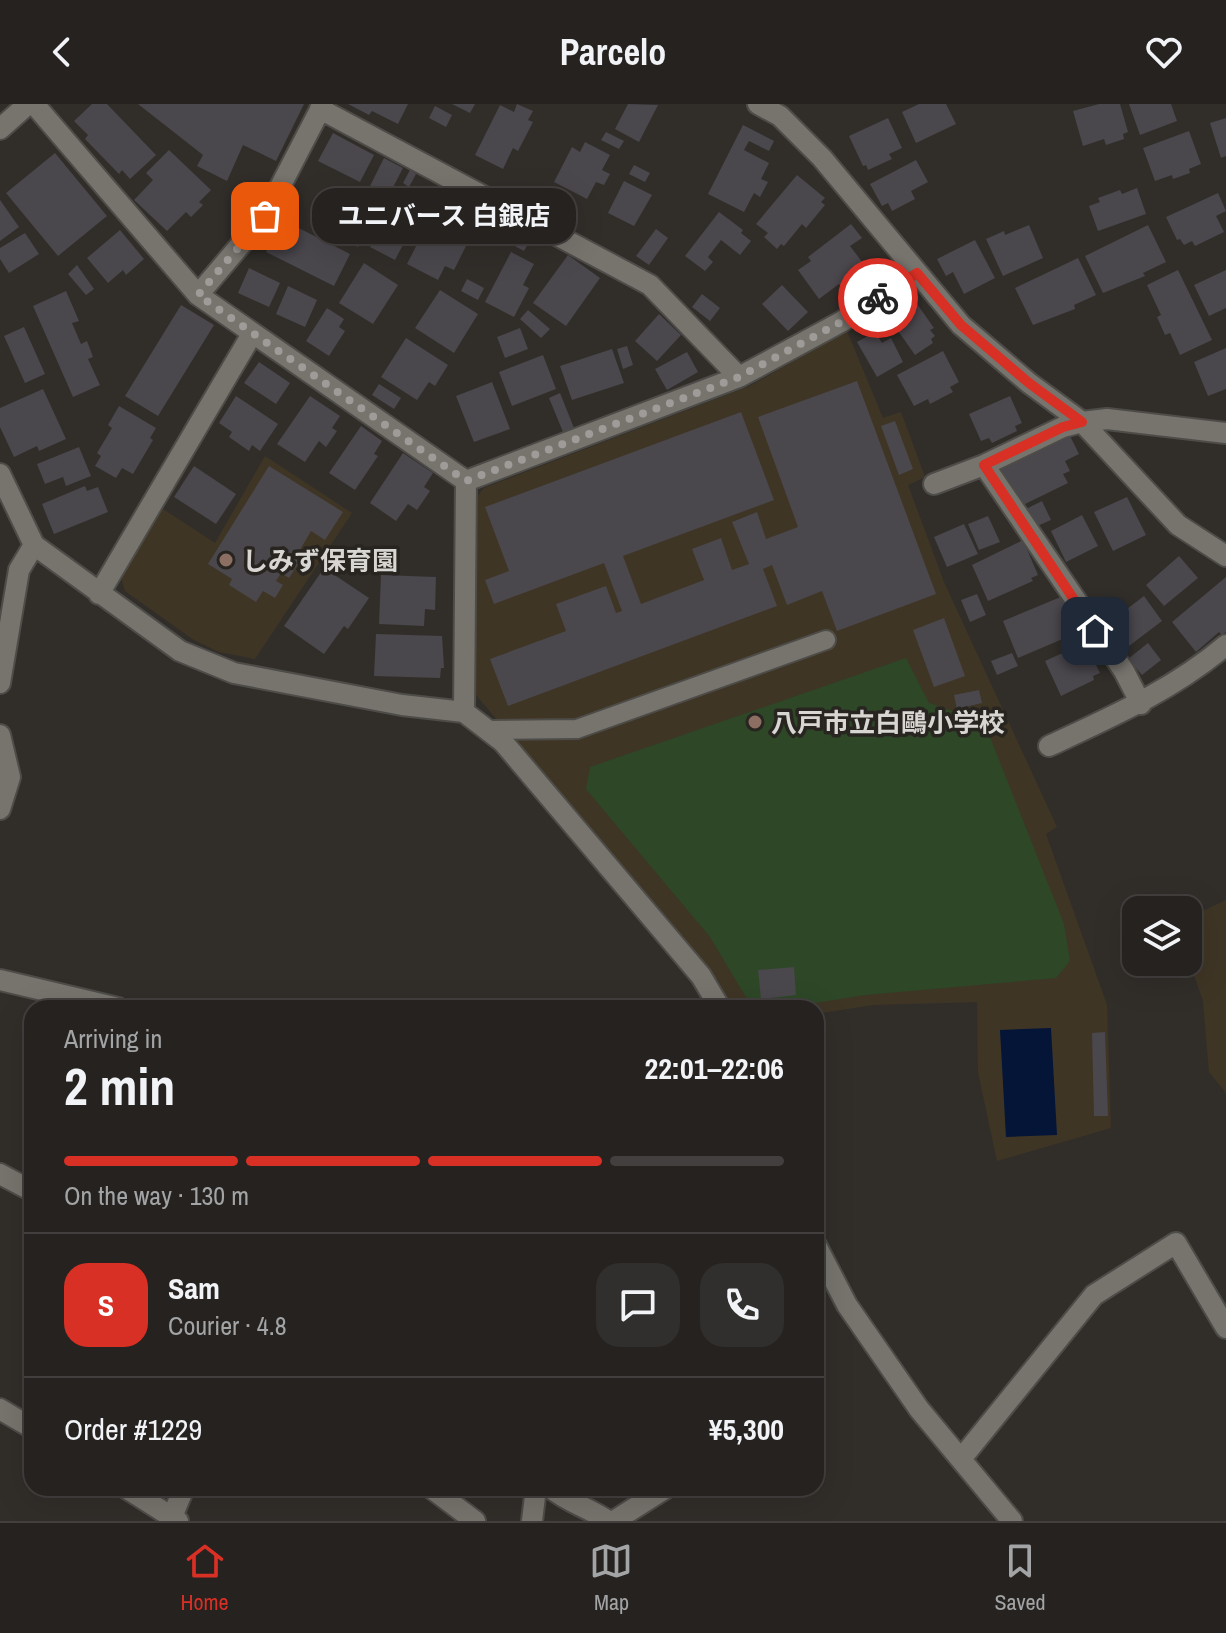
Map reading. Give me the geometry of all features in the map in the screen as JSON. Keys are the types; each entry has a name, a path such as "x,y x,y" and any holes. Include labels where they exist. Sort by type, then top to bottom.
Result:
{"street":[{"path":"0,129 31,104 198,295 466,481"},
{"path":"758,104 780,116 822,158 961,325 1029,383 1082,422 1178,525 1226,556"},
{"path":"198,295 265,216 321,106 650,285 739,377"},
{"path":"466,481 739,377 841,322 917,273"},
{"path":"99,594 252,334"},
{"path":"934,484 984,465 1063,427 1082,422 1107,419 1226,433"},
{"path":"984,465 1124,671 1141,704"},
{"path":"0,474 34,545 180,651 234,673 402,705 464,712 503,742 701,976 715,1000"},
{"path":"464,712 466,481"},
{"path":"0,683 10,574 34,545"},
{"path":"1049,746 1141,704 1206,663 1226,645"},
{"path":"0,735 5,778 0,809"},
{"path":"0,980 84,1000"},
{"path":"0,1174 24,1187"},
{"path":"961,1459 1094,1295 1176,1243 1226,1328"},
{"path":"824,1260 847,1305 919,1409 1012,1521"},
{"path":"0,1409 24,1423"},
{"path":"139,1496 175,1519 182,1496"},
{"path":"442,1496 475,1521"},
{"path":"532,1521 535,1496"},
{"path":"560,1496 594,1511 608,1521"},
{"path":"614,1521 653,1496"}],"lane":[{"path":"488,730 577,729 826,640"}],"shaded area":[{"name":"八戸市立白鷗小学校","path":"847,331 883,418 901,412 925,477 908,485 944,582 1057,827 1046,834 1107,1005 1111,1128 997,1161 978,1072 977,1002 873,1005 824,1013 824,1000 729,1000 717,979 476,695 478,495 484,488 750,386"},
{"name":"しみず保育園","path":"265,456 352,513 255,659 219,652 194,640 125,591 121,577 163,509 215,543"},
{"path":"1226,900 1226,1093 1209,1072 1203,1001 1194,976 1202,976 1202,911"}],"green space":[{"path":"906,658 929,703 984,722 1064,924 1070,961 1056,978 865,995 824,1002 748,1000 710,937 586,789 590,767"}],"water":[{"path":"1051,1028 1057,1135 1006,1137 1000,1030"}],"building":[{"path":"92,104 107,104 156,155 130,179 122,170 119,174 85,139 88,135 74,121"},
{"path":"138,104 304,104 276,161 243,145 227,181 197,166 203,155"},
{"path":"348,104 408,104 398,124 372,111 369,115"},
{"path":"452,104 475,104 470,113"},
{"path":"517,104 533,111 528,120 533,122 518,151 513,148 503,169 475,155 500,105 514,112"},
{"path":"628,104 658,105 639,142 615,129"},
{"path":"919,104 946,104 956,124 916,143 902,112"},
{"path":"1099,104 1120,104 1128,132 1123,134 1124,139 1106,145 1104,139 1083,146 1073,111"},
{"path":"1129,104 1171,104 1177,121 1140,135"},
{"path":"435,106 452,115 446,127 429,118"},
{"path":"888,118 902,148 889,154 892,159 868,170 866,165 863,166 849,136"},
{"path":"1226,118 1226,156 1221,158 1210,123"},
{"path":"743,125 774,141 769,151 749,141 744,150 769,163 761,179 768,182 760,197 754,193 744,212 708,194"},
{"path":"1189,131 1201,164 1189,169 1190,173 1155,181 1143,148"},
{"path":"606,132 624,141 619,149 601,140"},
{"path":"333,133 374,155 360,182 318,161"},
{"path":"585,142 610,155 602,170 610,174 604,185 596,182 587,199 554,182 572,147 580,152"},
{"path":"169,150 211,190 199,202 203,205 191,217 186,212 167,231 134,200 153,180 146,173"},
{"path":"55,153 107,216 58,256 6,193"},
{"path":"384,158 403,168 387,199 368,190"},
{"path":"916,160 928,182 911,191 915,199 892,211 888,203 882,206 870,184"},
{"path":"634,165 650,173 645,182 629,174"},
{"path":"410,170 416,174 409,187 403,183"},
{"path":"797,175 825,198 821,202 825,205 806,228 802,224 784,246 781,244 777,249 764,237 768,233 756,224"},
{"path":"624,181 652,195 634,226 608,213"},
{"path":"448,186 477,201 470,216 440,201"},
{"path":"1137,188 1146,214 1098,231 1089,206 1100,202 1098,198"},
{"path":"400,191 425,203 395,260 370,247"},
{"path":"1218,193 1226,211 1216,216 1224,232 1195,246 1192,241 1184,245 1180,239 1177,240 1166,217"},
{"path":"0,200 19,227 0,241"},
{"path":"437,205 469,221 462,234 470,238 454,270 445,266 438,280 407,264"},
{"path":"719,212 743,230 741,233 751,241 740,255 721,240 708,257 713,262 705,271 685,256"},
{"path":"283,220 350,254 334,286 266,252"},
{"path":"358,222 368,227 358,247 348,242"},
{"path":"851,224 862,238 850,246 869,271 843,290 839,284 819,299 798,270 811,261 808,257"},
{"path":"1029,225 1043,258 1003,276 986,239"},
{"path":"1148,225 1166,262 1143,273 1145,276 1103,293 1085,256"},
{"path":"522,228 533,234 524,251 513,245"},
{"path":"656,229 668,238 649,265 636,256"},
{"path":"120,230 144,259 126,275 123,270 108,283 87,258"},
{"path":"25,233 39,254 9,273 0,259 0,248"},
{"path":"975,240 995,278 964,294 953,272 946,276 937,259"},
{"path":"511,252 534,264 523,285 529,288 514,317 485,302"},
{"path":"568,255 600,278 566,326 533,303"},
{"path":"1078,258 1096,295 1074,305 1075,309 1033,325 1015,288"},
{"path":"364,263 398,285 373,324 339,303"},
{"path":"77,265 94,289 86,295 68,274"},
{"path":"249,268 280,283 269,307 238,293"},
{"path":"1178,270 1212,340 1180,355 1170,333 1165,335 1157,317 1161,315 1147,285"},
{"path":"1226,270 1226,308 1209,316 1194,285"},
{"path":"467,279 484,288 478,300 461,291"},
{"path":"782,285 808,312 788,331 762,304"},
{"path":"288,286 317,300 305,327 276,314"},
{"path":"440,290 478,314 454,353 415,328"},
{"path":"66,291 79,321 72,323 81,344 87,341 93,357 88,359 100,385 73,397 33,306"},
{"path":"702,294 720,308 710,321 692,307"},
{"path":"910,294 934,328 930,330 935,336 931,339 933,343 915,355 884,311"},
{"path":"181,305 214,325 158,416 125,396"},
{"path":"327,308 344,319 339,327 345,331 329,356 306,341"},
{"path":"528,310 550,329 541,338 520,319"},
{"path":"659,314 681,335 657,361 635,341"},
{"path":"24,327 45,374 25,383 4,336"},
{"path":"520,328 528,349 505,358 497,337"},
{"path":"875,332 882,343 891,338 903,362 877,377 857,342"},
{"path":"406,338 448,365 435,386 429,382 417,400 381,377"},
{"path":"627,346 633,365 623,369 617,349"},
{"path":"1226,348 1226,389 1208,396 1194,362"},
{"path":"612,349 624,383 572,400 560,366"},
{"path":"943,351 959,382 950,387 953,392 930,404 928,399 914,406 897,375"},
{"path":"687,352 698,372 667,390 655,369"},
{"path":"543,355 556,389 512,406 499,372"},
{"path":"259,362 290,383 276,404 244,383"},
{"path":"857,381 936,594 837,631 822,591 787,605 772,565 763,569 777,606 508,706 490,659 566,631 556,604 606,586 616,613 622,611 604,563 494,604 485,580 509,571 485,507 741,412 774,500 623,556 641,604 704,580 692,549 721,538 732,570 749,564 732,522 757,512 766,539 798,527 758,417"},
{"path":"492,382 510,429 474,442 456,396"},
{"path":"379,384 401,398 394,409 372,395"},
{"path":"43,389 66,439 39,451 37,446 14,457 0,427 0,408"},
{"path":"560,393 574,428 563,432 549,398"},
{"path":"236,396 278,424 260,451 252,445 249,451 229,437 232,432 219,423"},
{"path":"310,396 340,416 332,428 337,431 326,447 319,441 305,462 277,444"},
{"path":"1010,396 1022,423 1015,426 1017,431 992,443 989,438 981,441 969,414"},
{"path":"119,406 156,428 150,438 153,440 133,474 122,468 116,478 95,466 101,456 97,453 112,428 108,425"},
{"path":"895,421 913,469 899,475 881,426"},
{"path":"361,426 382,441 374,454 378,456 355,490 329,473"},
{"path":"1069,434 1079,454 1065,461 1070,471 1063,474 1068,483 1021,506 997,467"},
{"path":"79,447 91,476 66,486 63,477 45,484 37,464"},
{"path":"403,453 433,473 424,487 430,491 417,510 408,504 396,521 370,503"},
{"path":"194,466 236,494 216,524 174,497"},
{"path":"269,466 343,512 325,540 311,531 297,555 302,558 289,578 281,573 276,581 283,585 275,598 263,591 256,602 229,585 232,579 208,564"},
{"path":"85,486 87,491 98,487 108,512 54,534 42,504"},
{"path":"1127,497 1146,535 1113,551 1094,512"},
{"path":"1042,501 1051,520 1035,527 1026,509"},
{"path":"1082,515 1098,546 1066,562 1051,531"},
{"path":"988,516 1000,542 979,550 968,524"},
{"path":"964,524 978,554 947,567 934,537"},
{"path":"1023,540 1038,575 1031,578 1033,581 988,601 972,565"},
{"path":"1179,556 1198,578 1164,606 1146,585"},
{"path":"324,568 369,598 348,629 344,626 324,654 284,626"},
{"path":"381,575 436,577 435,610 425,609 424,626 379,624"},
{"path":"1226,577 1226,632 1222,635 1219,632 1196,652 1172,622"},
{"path":"977,594 986,615 970,622 961,600"},
{"path":"1063,596 1075,625 1062,631 1065,638 1018,658 1003,621"},
{"path":"1144,596 1162,621 1129,646 1111,621"},
{"path":"944,618 965,676 934,687 913,630"},
{"path":"376,634 442,636 444,668 441,668 440,678 374,676"},
{"path":"1091,640 1102,663 1096,665 1100,673 1093,676 1094,680 1061,696 1045,661"},
{"path":"1148,643 1161,660 1142,675 1128,659"},
{"path":"1012,653 1018,666 997,675 991,661"},
{"path":"979,690 982,703 957,709 954,695"},
{"path":"794,967 796,995 761,999 758,970"},
{"path":"1105,1032 1108,1116 1094,1116 1092,1033"}],"way so far":[{"path":"265,216 198,295 466,481 739,377 841,322 878,298"}],"place":[{"name":"ユニバース 白銀店","path":"265,216"},
{"name":"しみず保育園","path":"226,560"},
{"name":"八戸市立白鷗小学校","path":"755,722"}],"route":[{"path":"878,298 917,273 961,325 1029,383 1082,422 1063,427 984,465 1095,631"}]}
